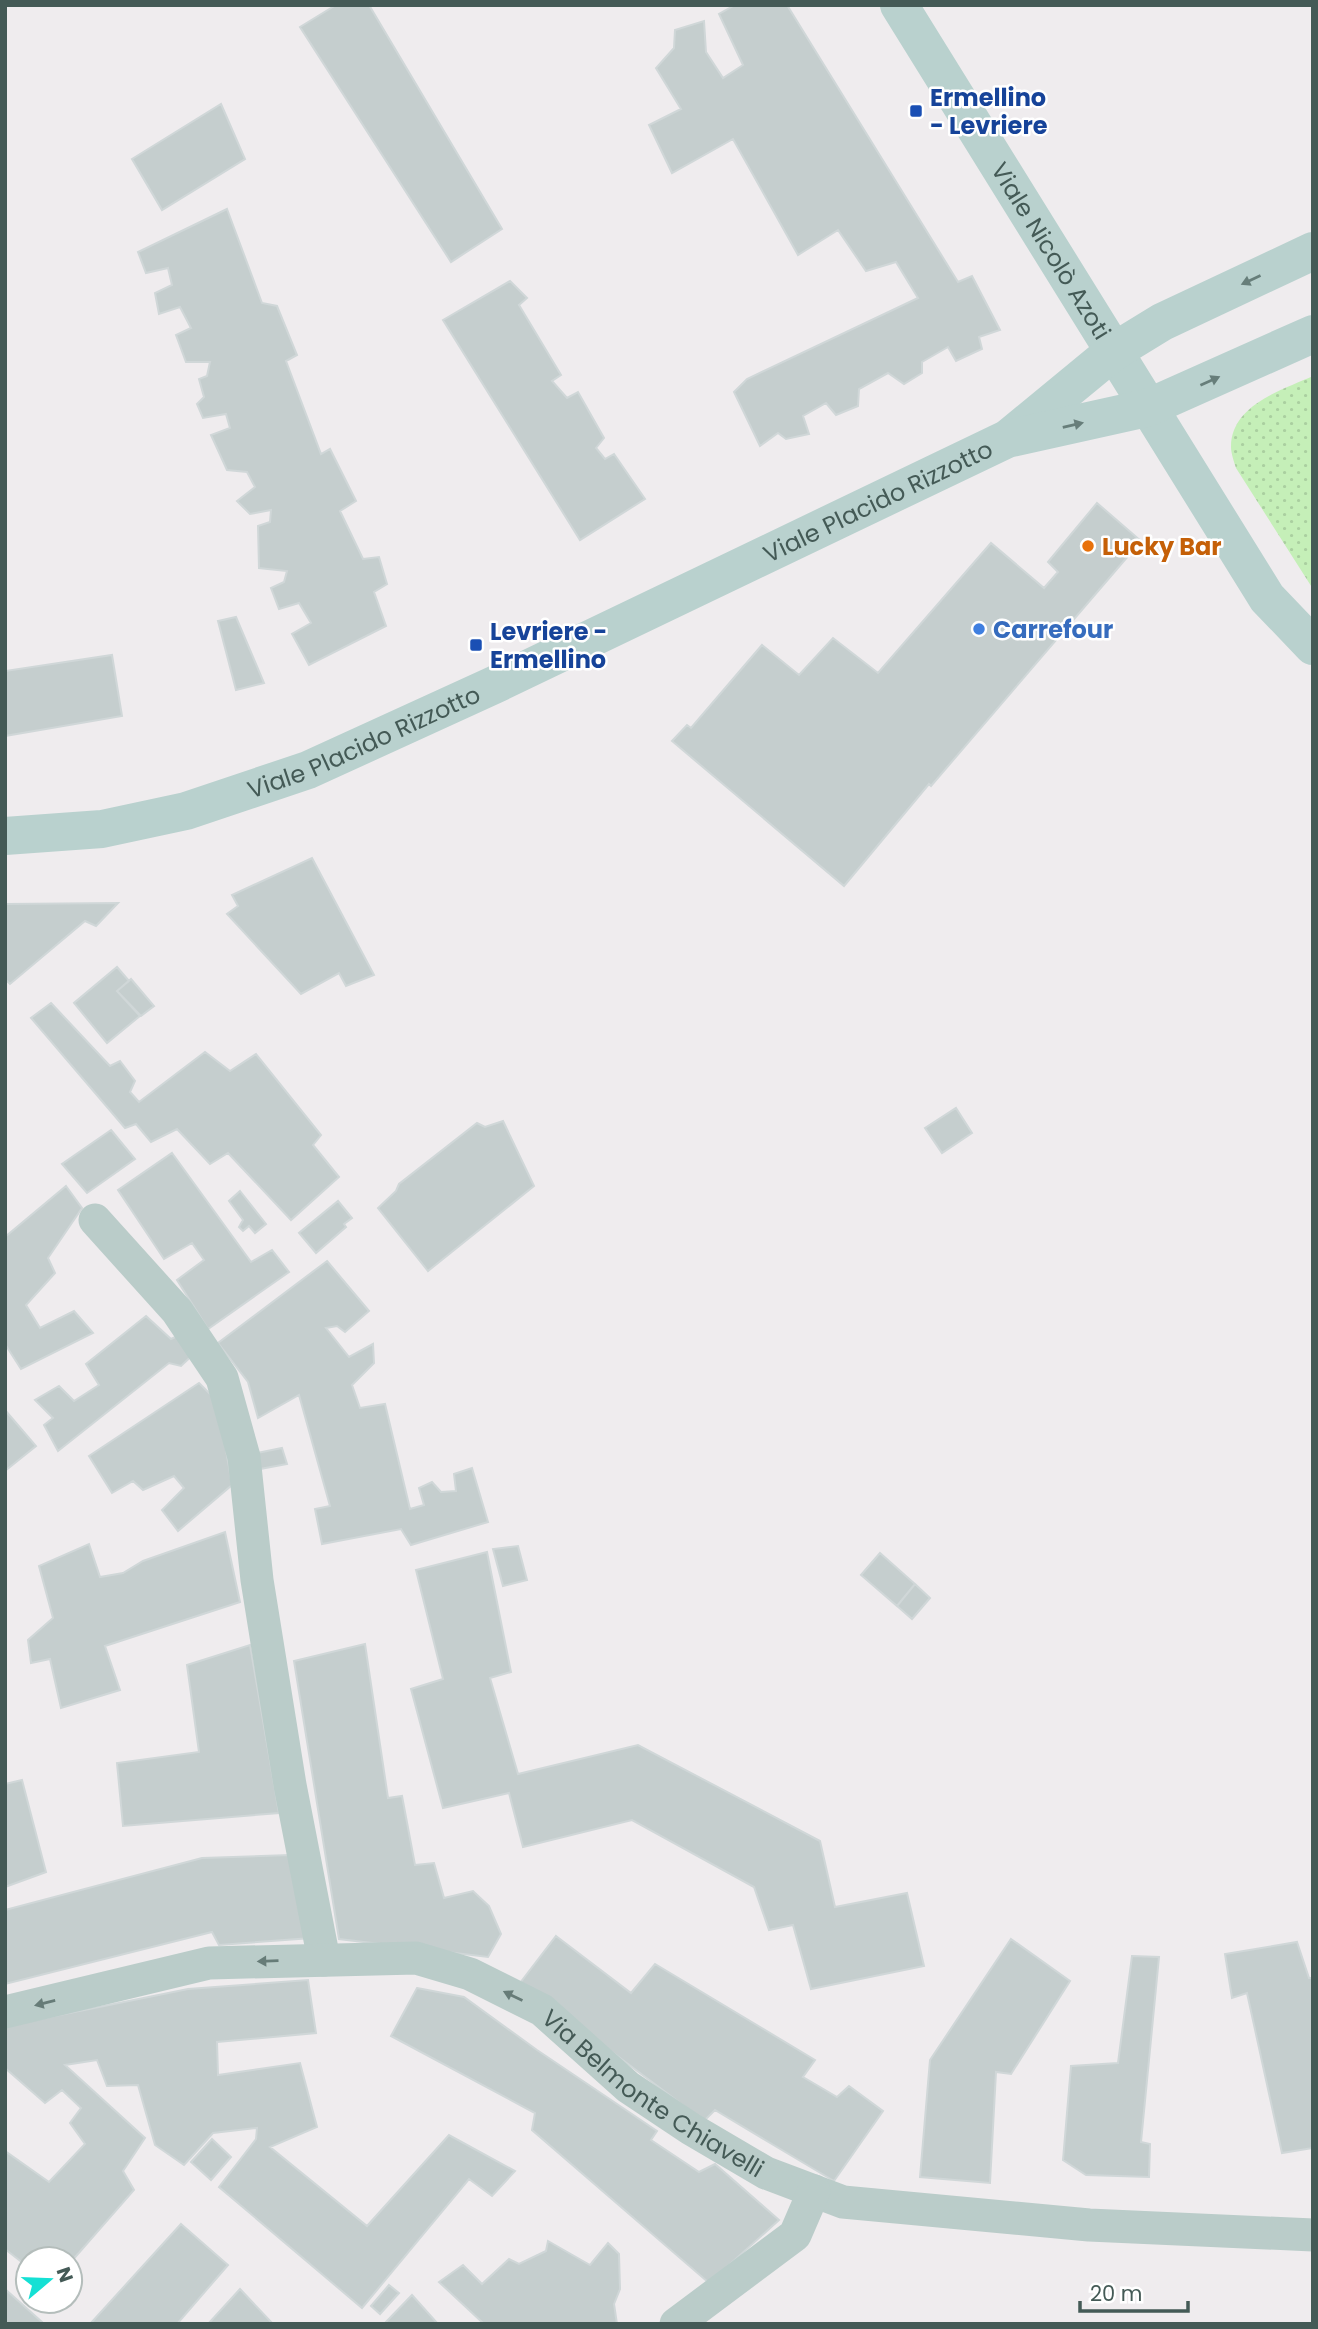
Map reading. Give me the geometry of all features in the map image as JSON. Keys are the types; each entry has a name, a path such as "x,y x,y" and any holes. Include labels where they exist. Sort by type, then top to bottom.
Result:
{"street":[{"name":"Viale Nicolò Azoti","path":"899,5 1267,598 1313,646"},
{"path":"1007,439 1113,352 1162,321 1313,251"},
{"path":"1007,439 1147,408 1313,334"},
{"name":"Viale Placido Rizzotto","path":"5,836 102,829 186,811 308,770 506,679 1007,439"},
{"path":"95,1220 177,1311 222,1378 244,1457 259,1594 290,1785 324,1960"},
{"name":"Via Belmonte Chiavelli","path":"5,2012 209,1963 416,1958 470,1974 542,2010 628,2087 691,2129 766,2173 843,2202 1089,2225 1313,2235"},
{"path":"676,2324 795,2235 814,2191"}],"green space":[{"path":"1313,376 1313,589 1236,468 1231,447 1233,432 1239,420 1249,410 1273,394"}],"building":[{"path":"336,5 369,5 502,229 451,262 300,27"},
{"path":"735,5 787,5 958,282 972,276 1000,330 979,337 982,349 956,361 948,347 922,362 922,373 904,384 888,373 859,389 858,406 836,415 826,403 803,416 809,434 786,439 778,433 760,446 734,392 747,379 918,298 896,262 866,271 838,230 798,255 733,139 672,173 649,125 681,109 656,68 674,48 675,30 704,21 706,52 723,78 743,65 719,14"},
{"path":"221,104 245,159 162,210 132,159"},
{"path":"227,209 262,303 277,306 297,355 286,361 321,454 330,449 356,501 340,511 363,559 379,557 387,584 374,592 386,626 309,665 292,634 311,623 299,603 279,609 271,588 284,582 287,571 259,568 258,526 270,522 271,510 250,514 237,501 255,487 247,472 227,470 211,435 230,428 226,414 203,418 197,404 204,397 199,379 207,376 210,362 186,362 176,335 191,328 180,307 159,314 155,293 172,285 168,268 146,273 138,252"},
{"path":"510,281 527,298 519,305 561,375 552,381 567,398 578,392 604,438 596,448 605,459 614,454 645,499 580,540 443,320"},
{"path":"1097,503 1141,541 931,786 929,784 844,886 672,741 687,725 691,728 762,645 799,675 833,638 878,673 991,543 1044,588 1058,572 1048,562"},
{"path":"236,617 264,683 236,690 218,621"},
{"path":"112,655 122,716 5,736 5,671"},
{"path":"312,858 374,975 346,986 339,973 301,994 227,914 238,906 232,895"},
{"path":"118,903 96,926 85,921 10,984 5,979 5,904"},
{"path":"117,967 129,981 117,991 140,1016 107,1043 74,1003"},
{"path":"131,979 154,1006 141,1016 117,991"},
{"path":"51,1003 110,1066 120,1061 135,1081 130,1092 139,1102 205,1052 230,1071 256,1054 321,1135 313,1145 339,1177 291,1220 228,1153 210,1164 177,1129 151,1142 136,1124 125,1128 31,1018"},
{"path":"956,1108 972,1133 942,1153 925,1128"},
{"path":"503,1121 534,1186 428,1271 378,1208 396,1191 399,1184 477,1123 485,1127"},
{"path":"111,1130 135,1159 87,1193 62,1164"},
{"path":"172,1153 251,1262 272,1250 289,1272 208,1329 177,1280 204,1260 192,1243 164,1259 118,1190"},
{"path":"66,1186 82,1208 48,1258 55,1273 26,1305 40,1328 74,1311 93,1333 21,1369 5,1344 5,1237"},
{"path":"240,1191 266,1224 255,1233 249,1226 243,1231 239,1227 243,1220 229,1201"},
{"path":"338,1201 352,1218 344,1224 346,1227 316,1253 299,1233"},
{"path":"327,1261 369,1311 345,1332 337,1326 326,1328 349,1357 373,1344 374,1363 352,1385 360,1408 385,1404 410,1509 424,1505 419,1488 432,1482 441,1492 456,1491 454,1474 472,1468 488,1522 411,1545 401,1529 322,1544 315,1509 330,1506 299,1395 258,1418 248,1382 218,1343"},
{"path":"146,1316 171,1339 186,1332 198,1350 181,1366 169,1363 58,1451 44,1425 53,1418 35,1400 59,1386 74,1401 99,1385 86,1364"},
{"path":"199,1383 218,1402 232,1485 178,1531 162,1510 184,1488 174,1476 143,1490 133,1481 112,1493 89,1456"},
{"path":"5,1410 36,1446 5,1471"},
{"path":"282,1448 287,1464 260,1469 257,1453"},
{"path":"225,1532 240,1602 105,1646 120,1690 61,1708 50,1659 31,1663 28,1640 53,1618 39,1566 89,1544 100,1577 123,1573 143,1561"},
{"path":"518,1546 527,1580 503,1586 493,1549"},
{"path":"487,1552 511,1672 490,1678 518,1774 638,1745 820,1841 835,1907 907,1893 924,1966 811,1989 793,1925 769,1930 754,1887 632,1820 523,1847 509,1793 443,1808 411,1689 443,1679 416,1570"},
{"path":"880,1553 915,1584 897,1606 861,1575"},
{"path":"915,1584 930,1598 912,1619 897,1606"},
{"path":"365,1644 388,1798 402,1796 415,1865 434,1863 444,1898 473,1891 489,1906 501,1934 488,1957 339,1939 294,1661"},
{"path":"250,1645 279,1813 123,1826 117,1763 199,1752 187,1665"},
{"path":"22,1780 46,1872 5,1887 5,1784"},
{"path":"290,1855 311,1938 219,1945 212,1932 5,1984 5,1910 202,1858"},
{"path":"556,1936 631,1993 655,1964 815,2060 803,2077 837,2097 849,2086 883,2111 834,2181 715,2110 704,2121 520,1983"},
{"path":"1011,1939 1070,1981 1011,2074 996,2072 990,2183 920,2177 930,2060"},
{"path":"1297,1942 1309,1978 1313,1978 1313,2148 1282,2153 1247,1993 1232,1998 1225,1954"},
{"path":"1132,1956 1159,1957 1141,2142 1150,2144 1149,2177 1086,2175 1063,2160 1071,2066 1118,2063"},
{"path":"308,1980 316,2033 217,2042 218,2075 300,2063 317,2127 270,2147 367,2226 449,2135 515,2171 492,2196 469,2179 362,2308 219,2187 256,2139 257,2128 213,2133 184,2165 155,2145 138,2085 107,2086 97,2060 65,2065 145,2138 123,2171 134,2190 84,2247 14,2245 14,2256 5,2249 5,2151 49,2182 85,2144 70,2123 81,2108 62,2090 45,2103 5,2068 5,2026 188,1989"},
{"path":"417,1988 464,1997 657,2131 651,2140 699,2172 715,2164 779,2220 709,2283 532,2130 535,2113 391,2036"},
{"path":"212,2139 231,2157 211,2180 191,2162"},
{"path":"181,2224 228,2265 177,2324 90,2324"},
{"path":"548,2241 590,2265 608,2243 619,2254 620,2289 614,2304 617,2324 484,2324 439,2282 463,2265 482,2284 509,2259 519,2264 546,2251"},
{"path":"389,2285 399,2293 380,2314 371,2306"},
{"path":"5,2289 14,2297 14,2315 34,2315 42,2322 41,2324 5,2324"},
{"path":"240,2289 273,2324 208,2324"},
{"path":"412,2295 438,2324 384,2324"}],"place":[{"name":"Ermellino - Levriere","path":"916,111"},
{"name":"Lucky Bar","path":"1088,546"},
{"name":"Carrefour","path":"979,629"},
{"name":"Levriere - Ermellino","path":"476,645"}]}
